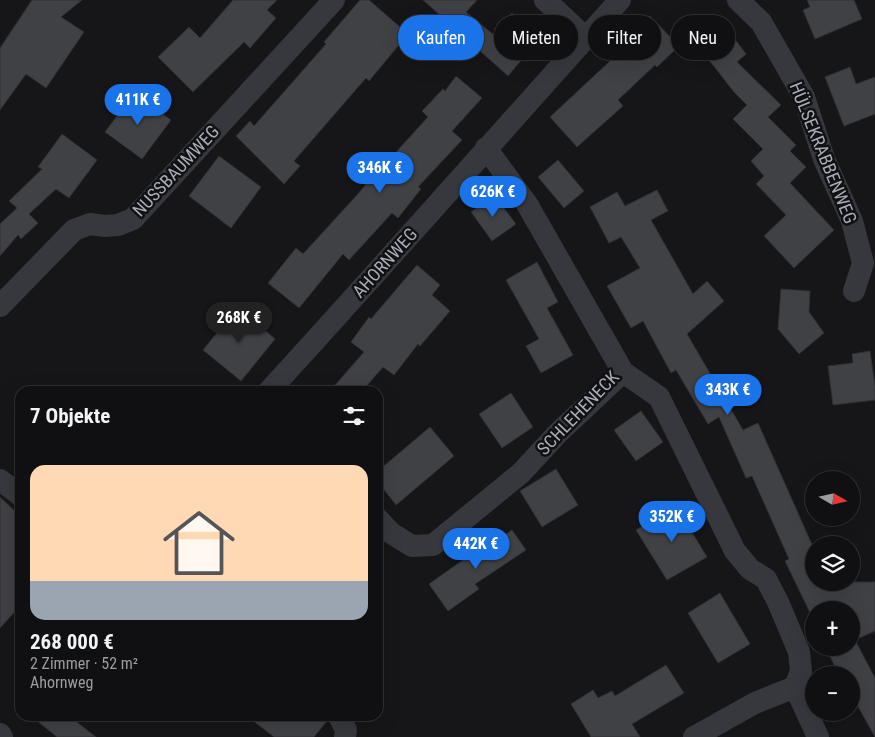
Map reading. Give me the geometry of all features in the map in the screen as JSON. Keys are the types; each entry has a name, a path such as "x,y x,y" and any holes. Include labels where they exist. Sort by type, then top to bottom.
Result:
{"street":[{"name":"NUSSBAUMWEG","path":"0,306 74,230 90,224 118,225 133,219 334,0"},
{"path":"544,0 586,38"},
{"name":"AHORNWEG","path":"274,386 395,253 486,148 620,0"},
{"name":"HÜLSEKRABBENWEG","path":"738,0 761,22 804,96 824,159 852,221 863,263 854,291"},
{"name":"SCHLEHENECK","path":"383,525 390,533 412,546 432,545 520,472 558,433 623,372 527,204 486,148"},
{"path":"623,372 658,397 735,551 750,570 766,579 799,652 801,671 795,687 818,737"},
{"path":"0,480 15,491"},
{"path":"694,737 755,703 795,687"},
{"path":"342,721 346,730 345,737"}],"building":[{"path":"32,0 82,0 61,17 84,32 46,88 26,74 0,110 0,48"},
{"path":"233,0 277,0 267,10 276,18 250,48 244,42 193,92 158,57 189,27 200,38"},
{"path":"360,0 369,0 398,25 398,46 369,81 366,78 294,161 300,166 284,184 236,136 250,121 254,126 326,44 324,42"},
{"path":"423,0 477,0 466,12 470,15 440,15"},
{"path":"807,0 854,0 862,19 815,39 803,10 810,7"},
{"path":"484,27 494,35 494,60 521,60 508,76 484,55"},
{"path":"661,27 671,38 671,54 657,67 655,65 618,100 623,106 577,147 550,117 610,61 661,60"},
{"path":"735,39 746,54 737,62 781,105 768,117 796,145 790,151 806,167 790,183 834,230 794,268 764,236 786,215 756,184 764,176 751,161 763,149 733,119 747,105 734,92 709,60 735,60"},
{"path":"850,67 856,84 875,77 875,114 844,126 825,77"},
{"path":"456,76 482,98 452,131 462,140 418,187 421,189 398,218 392,213 349,260 343,254 299,308 268,283 296,248 303,254 385,161 387,162 428,117 422,111 443,89 445,91"},
{"path":"134,93 171,120 142,159 105,132"},
{"path":"62,134 97,160 69,198 56,189 29,214 38,223 21,239 18,235 0,256 0,224 17,208 9,201 42,169 38,167"},
{"path":"219,156 261,187 231,228 189,196"},
{"path":"558,160 584,191 564,208 538,177"},
{"path":"657,190 668,211 651,220 693,294 707,281 724,301 687,334 743,430 758,423 808,536 805,536 805,591 860,591 860,582 875,582 875,631 860,638 860,601 805,602 785,561 789,559 752,476 746,478 719,417 708,424 676,370 671,373 643,321 631,328 607,286 640,268 621,237 609,243 590,207 617,192 625,206"},
{"path":"494,195 516,224 492,241 471,212"},
{"path":"537,262 558,302 547,308 573,355 541,373 526,346 539,339 506,280"},
{"path":"417,265 440,285 432,295 450,311 420,346 418,344 394,375 383,367 366,386 334,386 364,352 351,342 369,317 371,319"},
{"path":"781,289 810,291 809,312 824,333 799,354 778,329"},
{"path":"238,307 275,339 241,381 203,350"},
{"path":"870,351 875,400 833,405 828,366 853,363 852,354"},
{"path":"511,393 533,427 502,448 479,414"},
{"path":"641,411 663,442 636,461 614,430"},
{"path":"430,427 454,456 396,505 383,488 383,467"},
{"path":"556,469 578,505 542,527 520,491"},
{"path":"0,497 15,511 15,612 0,628"},
{"path":"676,506 707,557 667,580 636,530"},
{"path":"512,530 526,550 475,584 479,589 448,611 429,584 490,541 492,544"},
{"path":"720,593 750,644 718,663 688,613"},
{"path":"860,650 875,678 875,737 860,710 860,666 835,666 830,656 860,656"},
{"path":"666,665 684,693 632,724 640,737 591,737 571,704 593,690 598,698 612,691 615,696"},
{"path":"37,721 75,721 96,737 57,737"},
{"path":"253,721 327,721 314,737 274,737"}]}
